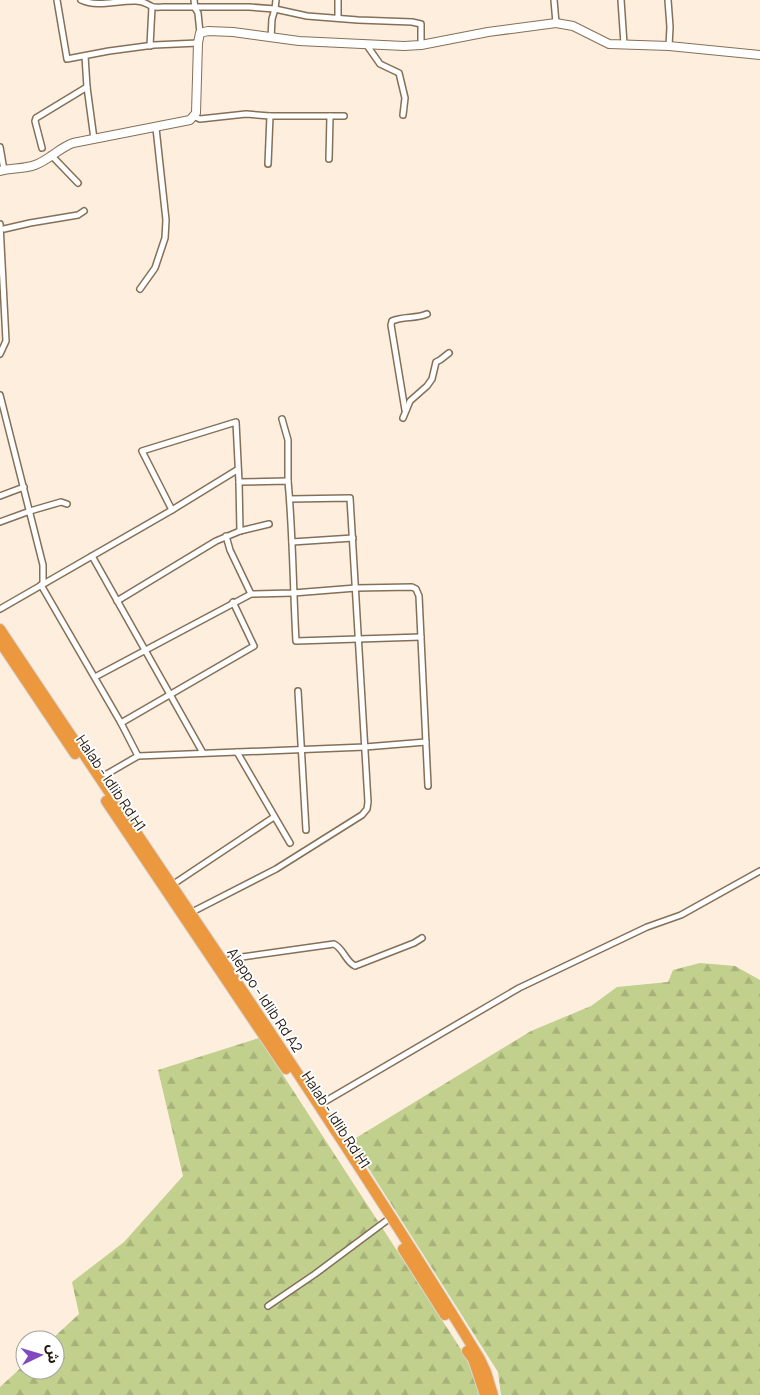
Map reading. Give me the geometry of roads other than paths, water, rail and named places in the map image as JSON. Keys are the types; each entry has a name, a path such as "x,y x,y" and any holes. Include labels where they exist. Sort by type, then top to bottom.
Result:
{"highway":[{"name":"Aleppo - Idlib Rd A2","path":"0,629 96,780 431,1279 480,1359 493,1395"},
{"name":"Halab - Idlib Rd H1","path":"0,642 36,698 96,780"},
{"name":"Halab - Idlib Rd H1","path":"315,1107 473,1359 486,1395"}],"street":[{"path":"57,0 67,59 109,50 198,43"},
{"path":"81,0 93,4 112,1 133,1 147,3 152,7 249,7 275,9 307,16 421,24 421,45"},
{"path":"162,0 163,7"},
{"path":"0,148 2,171 34,166 73,143 190,120 196,113 200,33 198,13 194,0"},
{"path":"270,38 276,0"},
{"path":"338,0 338,18"},
{"path":"554,0 556,23"},
{"path":"621,0 624,44"},
{"path":"668,0 669,46"},
{"path":"150,46 152,7"},
{"path":"200,33 208,31 233,32 299,41 404,46 421,45 488,32 556,23 573,26 609,44 669,46 760,55"},
{"path":"366,44 380,64 399,74 405,98 403,115"},
{"path":"85,56 86,86 94,139"},
{"path":"42,148 35,122 36,118 86,86"},
{"path":"193,116 200,119 246,114 270,116 344,116"},
{"path":"268,164 270,116"},
{"path":"329,159 330,116"},
{"path":"140,289 155,268 165,238 166,220 156,128"},
{"path":"52,155 78,183"},
{"path":"4,229 78,215 84,211"},
{"path":"0,224 6,341 0,354"},
{"path":"406,410 391,325 392,321 397,318 420,317 427,314"},
{"path":"403,418 410,401 432,379 436,362 449,353"},
{"path":"0,394 43,565 42,585 138,756"},
{"path":"282,419 288,440 288,481 296,641 421,637"},
{"path":"172,510 142,451 236,422 240,531"},
{"path":"0,609 172,510 237,470"},
{"path":"239,482 288,481"},
{"path":"0,496 24,487"},
{"path":"194,911 276,869 367,810 350,498 290,499"},
{"path":"0,522 60,502 67,504"},
{"path":"117,601 226,536 269,524"},
{"path":"226,536 230,550 251,594"},
{"path":"292,542 353,538"},
{"path":"92,556 204,753"},
{"path":"95,677 251,594 412,587 416,589 419,596 428,786"},
{"path":"121,723 254,646 233,602"},
{"path":"298,691 306,830"},
{"path":"96,780 138,756 365,747 426,742"},
{"path":"237,752 290,843"},
{"path":"175,883 274,817"},
{"path":"315,1107 519,988 647,928 681,916 760,871"},
{"path":"220,964 232,958 334,944 340,946 350,964 355,966 364,964 422,938"},
{"path":"268,1306 315,1274 386,1221"}]}
